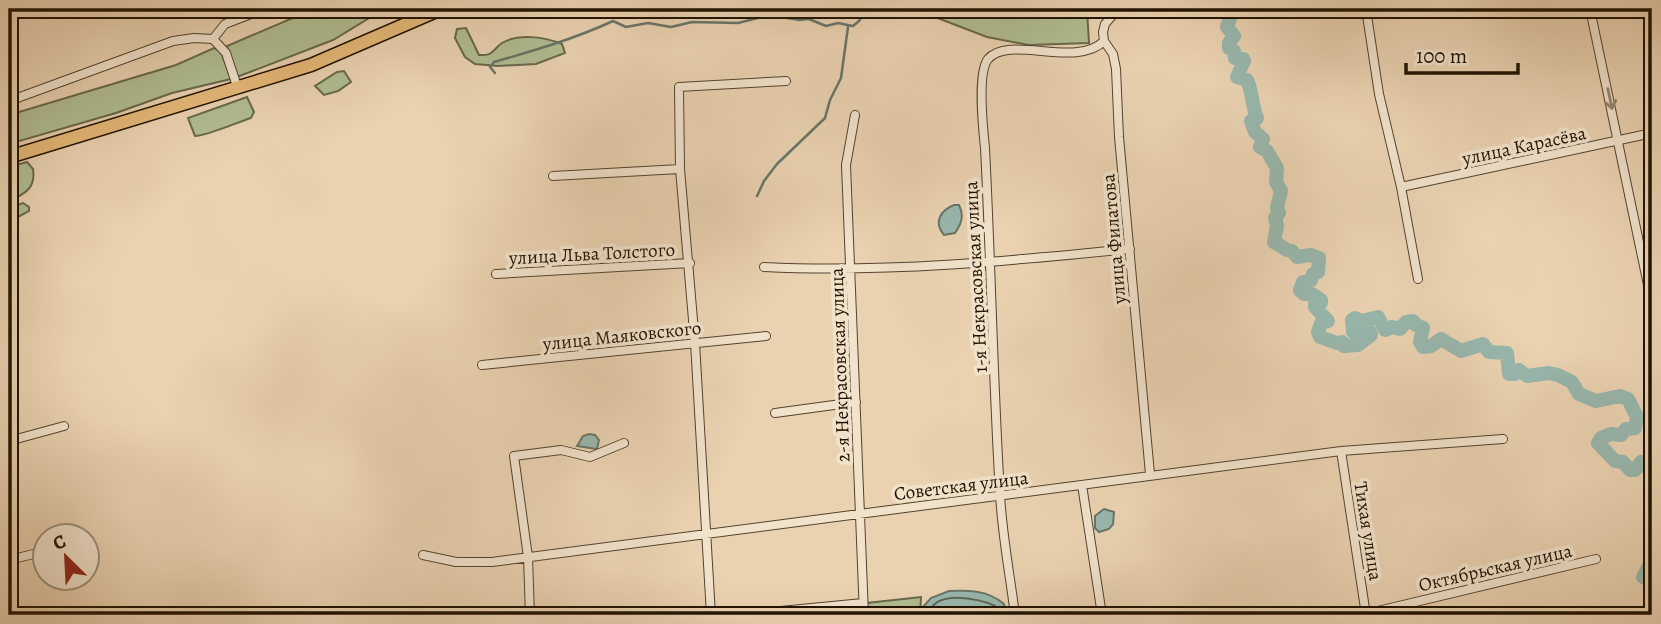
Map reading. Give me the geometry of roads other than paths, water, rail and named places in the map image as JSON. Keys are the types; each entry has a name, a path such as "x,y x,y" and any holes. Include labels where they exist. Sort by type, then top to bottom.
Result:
{"main road":[{"path":"14,156 320,62 441,9"}],"street":[{"path":"213,39 225,24 264,9"},
{"path":"1104,41 1105,24 1118,9"},
{"path":"1366,9 1380,94 1418,279"},
{"path":"1590,9 1652,304"},
{"path":"9,101 173,41 194,37 213,39 226,53 238,89"},
{"name":"улица Филатова","path":"1104,41 1113,54 1116,69 1119,137 1150,474"},
{"name":"1-я Некрасовская улица","path":"1015,615 1000,497 983,68 988,59 1005,49 1040,52 1084,51 1094,49 1104,41"},
{"path":"711,615 690,263 680,169 679,87 786,81"},
{"name":"2-я Некрасовская улица","path":"855,115 846,165 864,615"},
{"name":"улица Карасёва","path":"1401,187 1652,134"},
{"path":"553,176 680,169"},
{"path":"764,267 815,270 991,262 1130,249"},
{"name":"улица Льва Толстого","path":"496,274 690,263"},
{"name":"улица Маяковского","path":"482,365 766,336"},
{"path":"775,413 856,402"},
{"path":"9,441 64,426"},
{"name":"Советская улица","path":"423,555 456,562 492,562 1000,497 1150,474 1341,451 1503,439"},
{"path":"530,615 528,557 514,456 561,450 590,457 624,443"},
{"name":"Тихая улица","path":"1341,451 1365,615"},
{"path":"1082,485 1102,615"},
{"path":"9,560 32,554"},
{"name":"Октябрьская улица","path":"1365,615 1596,559"},
{"path":"740,615 863,603"}],"water":[{"path":"954,205 959,205 961,209 961,222 955,233 944,235 939,226 940,217"},
{"path":"595,435 599,440 597,449 577,446 583,436"},
{"path":"1104,509 1114,512 1113,524 1109,529 1099,532 1095,528 1095,516"},
{"path":"949,591 985,593 1004,604 1006,615 923,615 923,607 931,598"}],"waterway":[{"path":"495,73 490,67 494,62 569,39 613,21 626,27 648,23 671,27 692,22 738,23 770,15 809,19 826,26 838,23 853,26 867,9"},
{"path":"1228,9 1230,19 1227,27 1234,36 1229,48 1234,51 1235,58 1244,61 1237,77 1247,80 1249,84 1257,118 1251,121 1255,132 1263,139 1260,147 1267,151 1277,168 1276,182 1281,191 1277,207 1279,213 1275,218 1277,226 1274,242 1292,251 1297,257 1311,255 1319,258 1318,272 1313,274 1311,280 1303,282 1300,290 1321,300 1315,307 1328,321 1321,323 1318,332 1320,337 1342,342 1344,346 1358,345 1371,335 1370,332 1362,336 1353,332 1352,320 1355,318 1362,321 1378,317 1385,330 1392,327 1400,329 1406,322 1413,321 1423,328 1420,342 1423,347 1431,346 1441,339 1461,351 1483,344 1489,352 1507,353 1509,374 1515,374 1519,370 1527,376 1549,373 1572,382 1579,394 1596,401 1620,396 1628,399 1637,417 1635,428 1626,429 1621,435 1611,434 1601,438 1598,443 1615,461 1623,462 1630,470 1635,470 1641,462 1645,466 1652,465"},
{"path":"757,196 777,164 825,118 841,78 848,27"},
{"path":"1652,560 1643,577 1652,585"}]}
